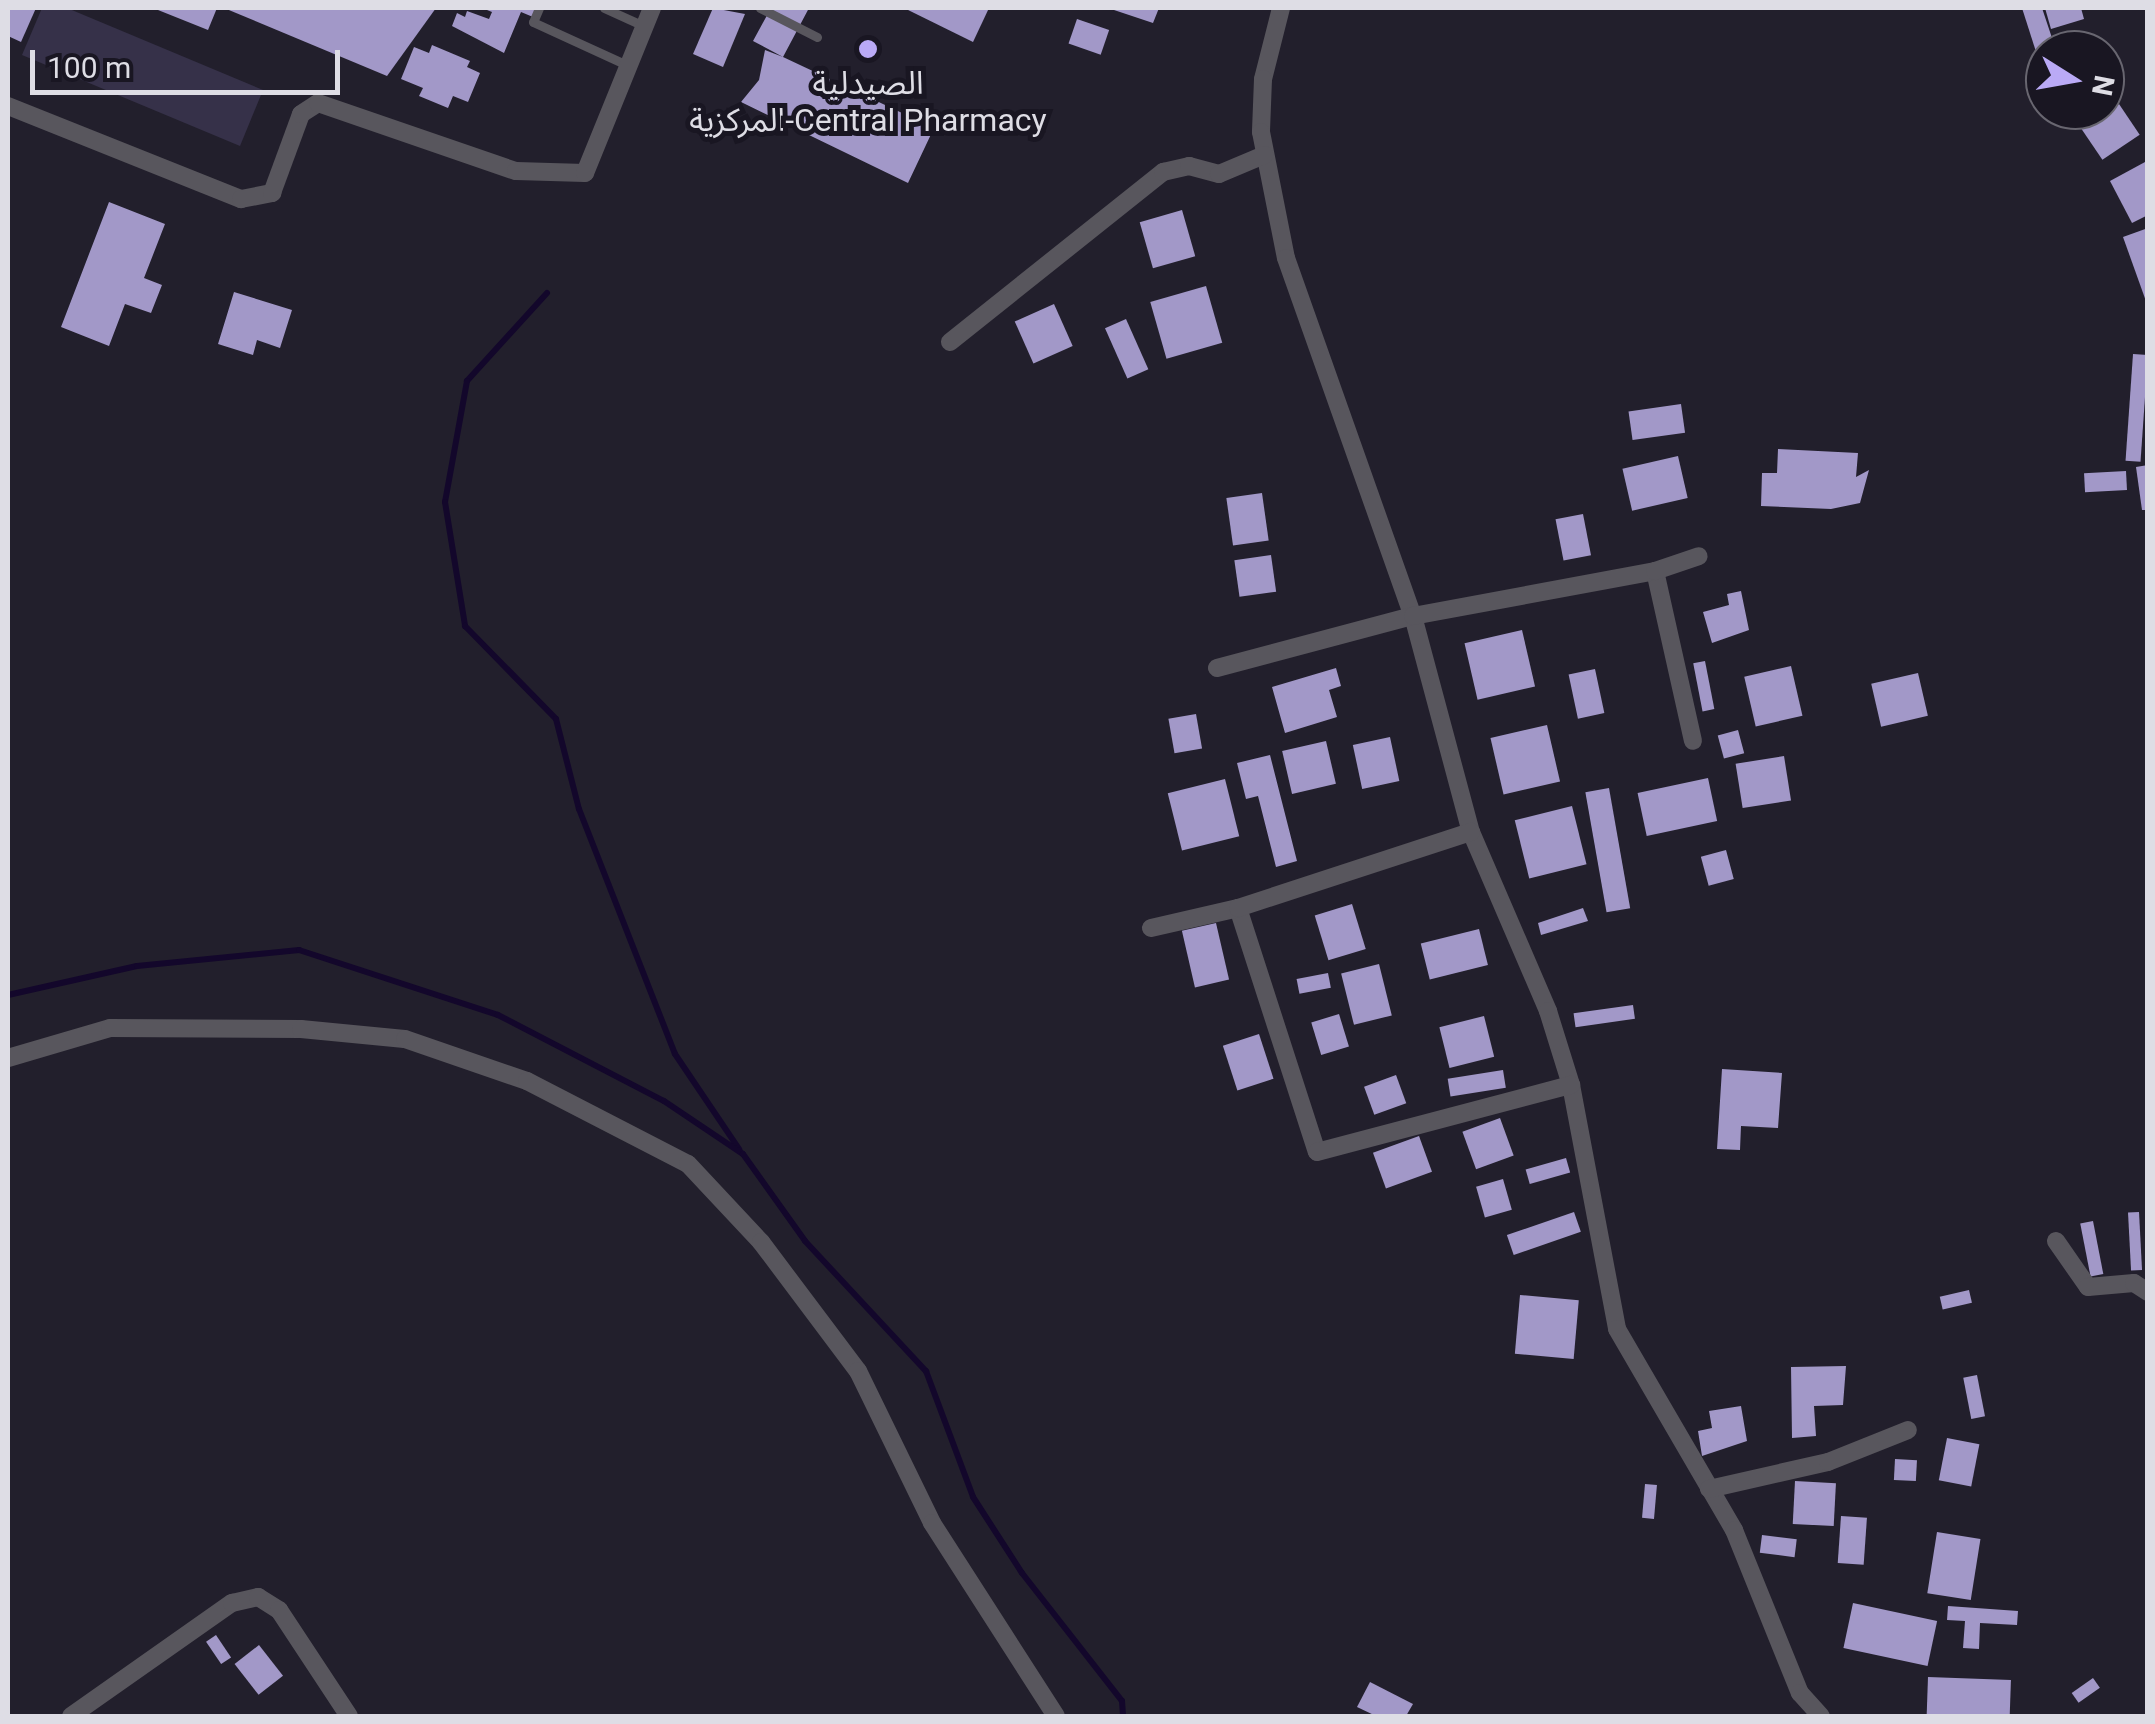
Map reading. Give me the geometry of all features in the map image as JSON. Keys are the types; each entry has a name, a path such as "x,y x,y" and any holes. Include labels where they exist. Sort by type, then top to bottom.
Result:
{"street":[{"path":"8,106 209,188 260,199 272,193 301,114 318,103 516,171 584,172 652,8"},
{"path":"1282,8 1263,79 1264,155 1286,258 1412,616 1470,832 1548,1011 1571,1085 1617,1328 1734,1530 1800,1693 1821,1716"},
{"path":"950,342 1162,172 1189,166 1218,174 1264,155"},
{"path":"1217,668 1412,616 1655,571 1700,556"},
{"path":"1655,571 1693,741"},
{"path":"1151,928 1238,908 1470,832"},
{"path":"1238,908 1317,1152 1571,1085"},
{"path":"8,1058 110,1028 301,1029 405,1039 527,1082 688,1164 761,1242 858,1371 932,1524 1056,1716"},
{"path":"2056,1241 2088,1287 2134,1283 2148,1292"},
{"path":"1709,1489 1828,1462 1908,1430"},
{"path":"70,1716 232,1604 258,1598 279,1610 350,1716"}],"lane":[{"path":"539,8 533,22 629,66"},
{"path":"604,8 644,26"},
{"path":"760,8 817,37"}],"shaded area":[{"path":"42,8 67,8 263,90 240,146 22,55"}],"building":[{"path":"8,8 36,8 21,42 8,36"},
{"path":"153,8 217,8 208,30"},
{"path":"224,8 436,8 387,76"},
{"path":"482,8 537,8 533,17 521,12 504,53 452,26 457,13 465,17 467,11 489,19 492,12"},
{"path":"713,8 745,14 723,67 693,54"},
{"path":"771,8 809,8 783,57 753,41"},
{"path":"904,8 989,8 973,42"},
{"path":"1108,8 1159,8 1153,23"},
{"path":"2022,8 2042,8 2049,30 2029,30"},
{"path":"2045,8 2081,8 2084,19 2051,29"},
{"path":"1077,19 1109,30 1101,55 1069,44"},
{"path":"432,45 470,61 467,67 480,73 468,102 453,96 448,108 419,96 423,88 401,79 414,47 429,53"},
{"path":"765,50 934,128 908,183 741,102 759,80"},
{"path":"2125,113 2140,135 2102,160 2082,130 2125,130"},
{"path":"2145,162 2148,215 2132,223 2110,181"},
{"path":"109,202 165,224 144,278 162,285 151,313 125,304 109,346 61,327"},
{"path":"1182,210 1195,256 1153,268 1140,222"},
{"path":"2148,228 2148,304 2147,304 2123,237"},
{"path":"1206,286 1222,343 1167,359 1150,302"},
{"path":"234,292 292,310 280,348 257,340 253,355 218,344"},
{"path":"1054,304 1073,346 1033,364 1015,321"},
{"path":"1126,319 1148,369 1127,379 1105,328"},
{"path":"2133,354 2148,355 2140,462 2126,461"},
{"path":"1681,404 1685,433 1633,440 1629,411"},
{"path":"1778,449 1858,453 1856,477 1869,470 1860,503 1831,509 1761,506 1762,473 1777,473"},
{"path":"1678,456 1688,498 1632,511 1622,469"},
{"path":"2148,465 2148,510 2142,510 2136,467"},
{"path":"2126,471 2127,490 2085,492 2084,473"},
{"path":"1262,493 1269,541 1233,546 1226,498"},
{"path":"1583,514 1591,555 1564,561 1556,519"},
{"path":"1271,555 1276,592 1240,597 1234,560"},
{"path":"1741,591 1749,630 1712,643 1703,612 1729,605 1727,594"},
{"path":"1522,630 1535,687 1478,700 1465,643"},
{"path":"1705,661 1714,709 1703,711 1693,663"},
{"path":"1791,666 1802,716 1756,726 1744,677"},
{"path":"1336,668 1341,686 1329,690 1337,717 1285,733 1272,687"},
{"path":"1595,669 1604,713 1578,719 1569,675"},
{"path":"1918,673 1928,716 1881,727 1871,684"},
{"path":"1196,714 1202,748 1175,753 1168,719"},
{"path":"1547,725 1560,782 1504,795 1490,738"},
{"path":"1738,730 1744,753 1724,759 1718,735"},
{"path":"1390,737 1399,781 1362,789 1353,745"},
{"path":"1326,741 1336,784 1292,794 1282,751"},
{"path":"1270,755 1297,861 1276,867 1258,796 1246,799 1237,763"},
{"path":"1784,756 1791,800 1743,808 1736,764"},
{"path":"1708,778 1717,821 1647,836 1638,793"},
{"path":"1225,779 1239,836 1182,851 1168,793"},
{"path":"1609,788 1630,908 1607,912 1585,792"},
{"path":"1572,806 1587,864 1529,878 1515,820"},
{"path":"1726,850 1734,879 1709,886 1701,857"},
{"path":"1352,904 1366,949 1328,960 1315,915"},
{"path":"1583,908 1588,921 1541,935 1538,923"},
{"path":"1216,923 1229,980 1195,987 1182,931"},
{"path":"1479,929 1488,965 1430,979 1421,944"},
{"path":"1379,964 1392,1015 1354,1025 1341,973"},
{"path":"1328,973 1331,988 1299,994 1297,979"},
{"path":"1633,1005 1635,1019 1576,1027 1574,1013"},
{"path":"1339,1014 1349,1047 1321,1055 1311,1022"},
{"path":"1484,1016 1494,1057 1450,1068 1439,1027"},
{"path":"1259,1034 1274,1079 1237,1090 1223,1046"},
{"path":"1722,1069 1782,1073 1778,1128 1741,1126 1740,1150 1717,1149"},
{"path":"1503,1070 1506,1088 1451,1097 1448,1079"},
{"path":"1396,1075 1406,1103 1374,1115 1364,1087"},
{"path":"1500,1118 1514,1156 1476,1169 1462,1132"},
{"path":"1419,1136 1432,1172 1386,1188 1373,1153"},
{"path":"1566,1158 1570,1172 1530,1184 1526,1170"},
{"path":"1503,1179 1512,1210 1485,1217 1476,1187"},
{"path":"1574,1212 1581,1232 1514,1255 1507,1235"},
{"path":"2139,1212 2142,1270 2131,1270 2128,1213"},
{"path":"2093,1221 2103,1274 2091,1276 2080,1223"},
{"path":"1969,1290 1972,1303 1943,1309 1940,1297"},
{"path":"1520,1295 1579,1300 1574,1359 1515,1354"},
{"path":"1846,1366 1843,1405 1814,1406 1816,1436 1792,1438 1791,1367"},
{"path":"1977,1375 1985,1416 1971,1419 1963,1378"},
{"path":"1741,1406 1747,1441 1702,1456 1698,1431 1712,1428 1709,1411"},
{"path":"1947,1438 1979,1444 1971,1487 1939,1480"},
{"path":"1895,1459 1917,1460 1916,1481 1894,1480"},
{"path":"1795,1481 1836,1483 1834,1526 1793,1524"},
{"path":"1645,1484 1657,1485 1654,1519 1642,1518"},
{"path":"1841,1516 1867,1518 1864,1565 1838,1563"},
{"path":"1937,1532 1980,1539 1971,1600 1927,1593"},
{"path":"1762,1535 1797,1539 1795,1557 1760,1553"},
{"path":"1853,1603 1937,1621 1928,1666 1843,1648"},
{"path":"1948,1606 2018,1611 2017,1625 1980,1623 1979,1649 1963,1648 1965,1621 1947,1620"},
{"path":"216,1635 231,1657 221,1664 206,1642"},
{"path":"259,1645 283,1676 259,1695 235,1664"},
{"path":"1928,1677 2011,1680 2010,1716 1927,1715"},
{"path":"2093,1678 2100,1688 2079,1703 2072,1693"},
{"path":"1370,1682 1413,1704 1406,1716 1376,1716 1357,1707"}],"waterway":[{"path":"547,293 467,381 445,502 465,626 556,719 579,809 675,1054 739,1149"},
{"path":"8,995 137,966 299,950 498,1015 664,1101 743,1154 805,1241 926,1371 973,1497 1022,1573 1122,1701 1123,1716"}],"place":[{"name":"الصيدلية المركزية-Central Pharmacy","path":"868,49"}]}
